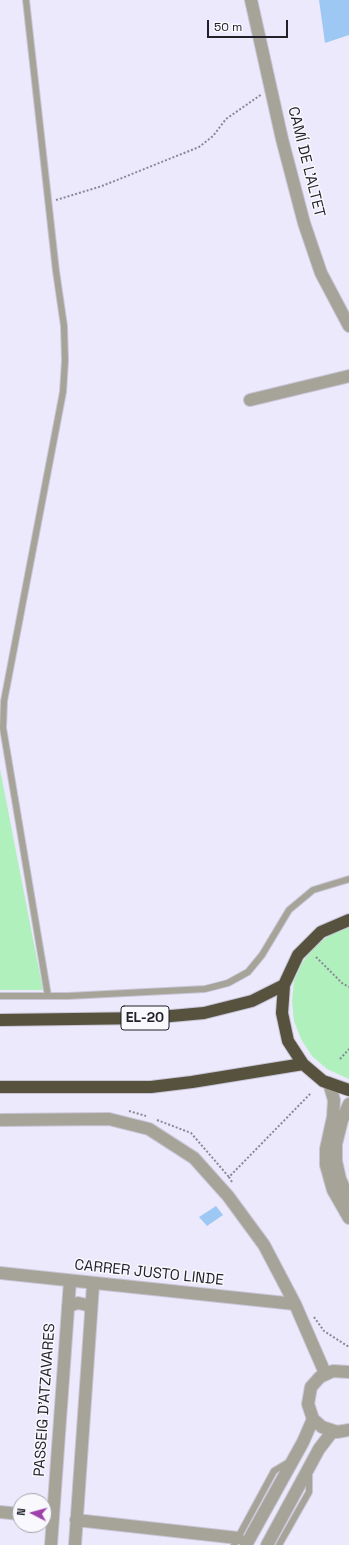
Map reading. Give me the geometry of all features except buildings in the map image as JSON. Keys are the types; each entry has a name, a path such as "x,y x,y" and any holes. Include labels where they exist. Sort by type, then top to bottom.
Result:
{"highway":[{"path":"349,920 322,932 298,955 284,985 282,1013 288,1041 303,1064 323,1081 349,1090"},
{"name":"EL-20","path":"0,1020 149,1018 204,1013 252,1001 284,985"},
{"path":"0,1087 151,1087 303,1064"}],"street":[{"name":"CAMÍ DE L'ALTET","path":"251,0 304,223 321,272 349,326"},
{"path":"250,400 349,376"},
{"path":"329,1084 334,1100 333,1117 326,1150 326,1165 333,1190 349,1218"},
{"path":"349,1104 342,1120 336,1144 336,1161 340,1179 349,1199"},
{"path":"0,1120 109,1119 149,1129 194,1158 228,1196 264,1245 295,1304 325,1374"},
{"name":"CARRER JUSTO LINDE","path":"0,1273 93,1284 295,1304"},
{"name":"PASSEIG D'ATZAVARES","path":"50,1493 70,1281"},
{"path":"75,1545 93,1284"},
{"path":"68,1306 78,1303 86,1305 91,1309"},
{"path":"347,1370 332,1371 315,1381 308,1394 308,1404 313,1419 322,1427 332,1432 349,1430"},
{"path":"76,1520 239,1543 292,1461 313,1419"},
{"path":"267,1545 309,1467 332,1432"},
{"path":"0,1512 12,1513"},
{"name":"PASSEIG D'ATZAVARES","path":"50,1533 51,1545"}],"lane":[{"path":"26,0 56,271 64,326 65,361 63,392 4,701 3,728 48,996"},
{"path":"0,996 48,996 205,989 228,983 248,972 262,955 289,910 313,890 349,879"},
{"path":"279,1545 309,1492 309,1467"}],"path":[{"path":"48,202 102,186 199,147 213,136 226,119 271,88"},
{"path":"316,957 342,983 349,987"},
{"path":"340,1059 349,1049"},
{"path":"232,1183 229,1177 311,1093"},
{"path":"311,1314 324,1331 349,1347"}],"green space":[{"path":"0,769 32,934 43,990 0,990"},
{"path":"349,927 349,1079 327,1069 312,1056 301,1039 294,1021 292,1001 294,981 302,963 314,947 330,935"}],"water":[{"path":"319,0 349,0 349,35 325,43"},
{"path":"216,1206 223,1215 207,1226 199,1217"}]}
